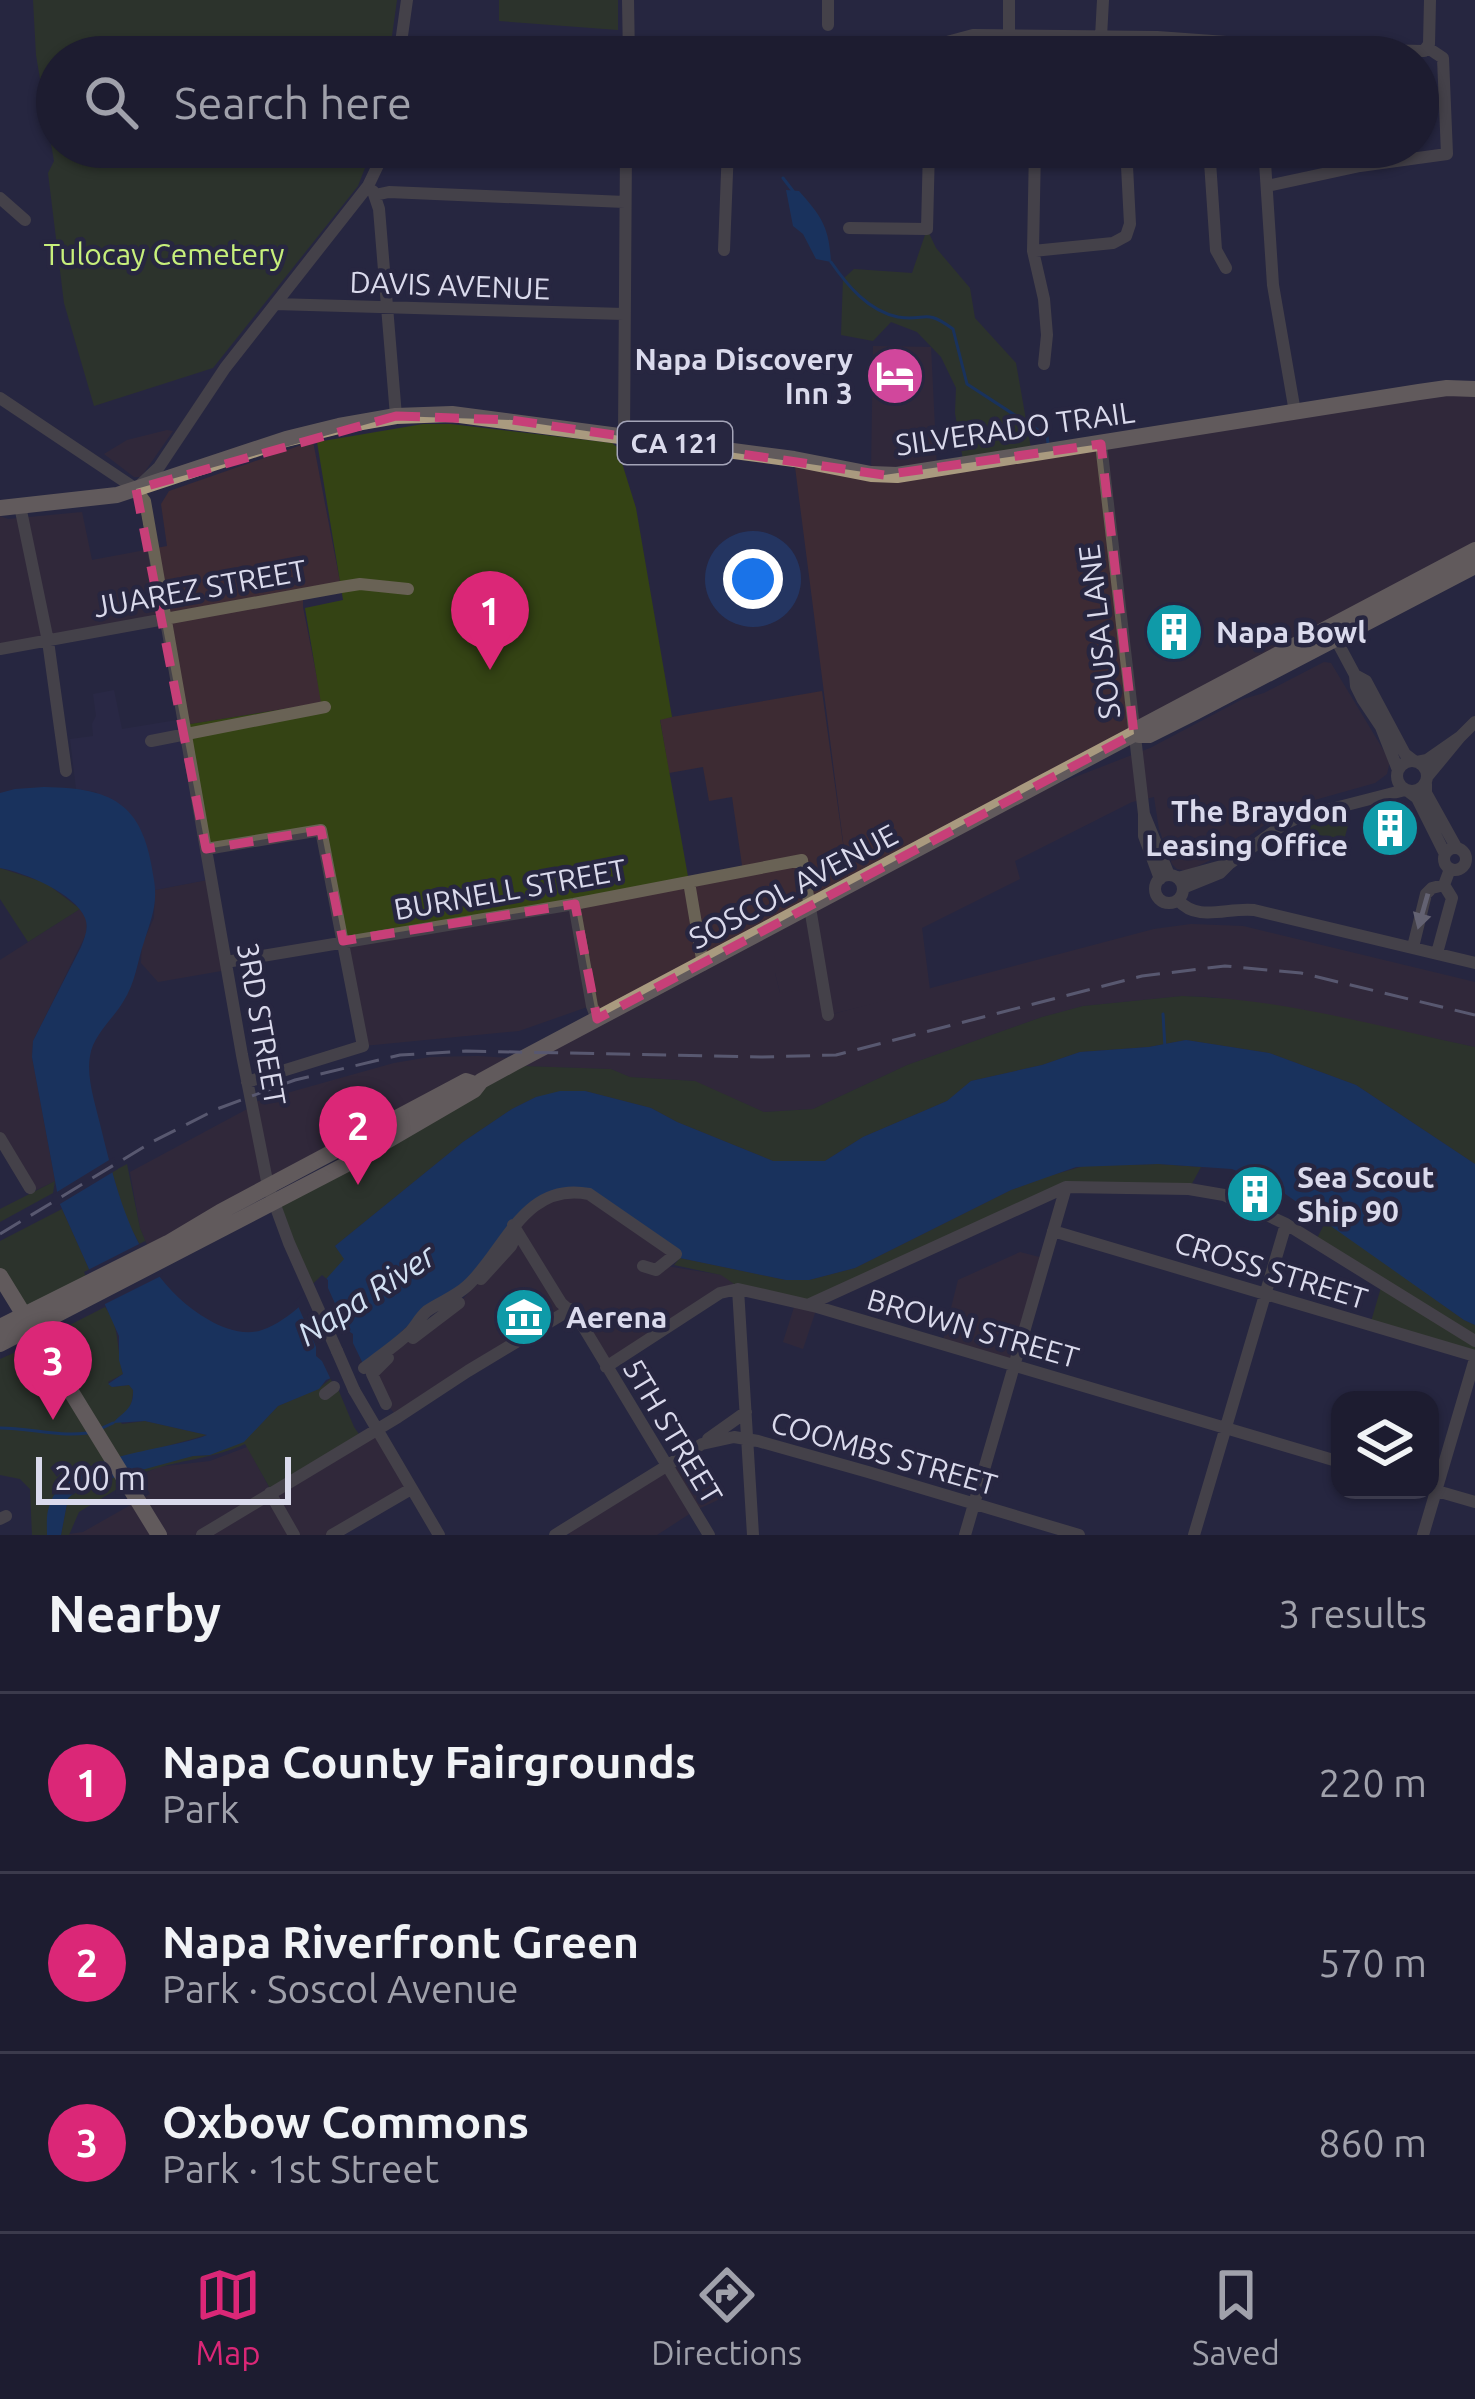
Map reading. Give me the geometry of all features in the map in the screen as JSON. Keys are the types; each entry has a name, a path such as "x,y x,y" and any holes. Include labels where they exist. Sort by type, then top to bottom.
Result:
{"main road":[{"name":"SILVERADO TRAIL","path":"0,508 117,495 313,432 397,416 452,414 884,475 1448,388 1475,389"},
{"name":"SOSCOL AVENUE","path":"1333,633 1475,550"},
{"name":"SOSCOL AVENUE","path":"1,1338 270,1194 355,1160 474,1090 476,1084 1202,694 1475,566"},
{"path":"0,1276 159,1535"}],"street":[{"path":"402,36 407,0"},
{"path":"628,0 628,36"},
{"path":"828,0 828,25"},
{"path":"1009,35 1010,0"},
{"path":"1101,36 1103,0"},
{"path":"1428,36 1430,0"},
{"path":"966,36 1032,36"},
{"path":"1439,55 1443,58 1447,154 1439,155"},
{"path":"0,398 136,489 159,466 275,304 372,190 379,168"},
{"path":"624,436 626,168"},
{"path":"724,250 730,168"},
{"path":"849,228 927,229 928,168"},
{"path":"1035,168 1033,251 1044,299 1044,364"},
{"path":"1033,251 1113,243 1126,236 1130,224 1127,168"},
{"path":"1211,168 1216,250 1226,268"},
{"path":"1266,168 1273,285 1295,412"},
{"path":"1267,185 1350,168"},
{"path":"372,190 626,202"},
{"path":"372,190 379,209 397,416"},
{"path":"0,198 25,220"},
{"name":"DAVIS AVENUE","path":"275,304 624,314"},
{"path":"177,441 181,463 206,466"},
{"name":"SOUSA LANE","path":"1100,443 1144,814 1174,884"},
{"name":"3RD STREET","path":"136,489 145,501 270,1194 354,1390 440,1535"},
{"path":"20,506 48,640 66,770"},
{"name":"JUAREZ STREET","path":"0,649 360,584 408,589"},
{"path":"1333,633 1356,686 1381,727 1398,782 1417,797 1450,851"},
{"path":"1355,675 1366,681 1406,754 1424,767 1426,793 1450,851 1445,864 1460,868 1470,863 1463,850 1450,851"},
{"path":"151,741 325,706"},
{"path":"1475,722 1432,767 1418,790 1320,809 1288,822 1220,873 1174,884 1195,913 1254,910 1475,963"},
{"path":"1356,801 1389,783 1405,763 1427,760 1460,736"},
{"path":"206,849 321,830 363,1046 248,1082"},
{"name":"BURNELL STREET","path":"226,962 802,860 809,905"},
{"path":"1437,953 1451,898 1444,885 1450,868"},
{"path":"689,882 704,965"},
{"path":"1413,947 1426,893 1444,885"},
{"path":"574,904 597,1019"},
{"path":"809,905 828,1015"},
{"path":"0,1138 30,1188"},
{"path":"965,1535 1066,1187"},
{"path":"809,1305 1066,1187 1208,1191 1286,1225 1475,1341"},
{"path":"364,1369 431,1308 471,1282 543,1200 572,1192 589,1194 676,1254 656,1270 643,1266"},
{"path":"1194,1535 1286,1225"},
{"path":"386,1404 372,1374 461,1301 511,1246 515,1229"},
{"name":"5TH STREET","path":"515,1229 561,1303 571,1309 709,1535"},
{"name":"CROSS STREET","path":"1053,1231 1475,1358"},
{"path":"606,1367 720,1293 738,1289 753,1535"},
{"name":"BROWN STREET","path":"738,1289 809,1305 1331,1459"},
{"path":"202,1535 571,1309"},
{"path":"1439,1471 1475,1358"},
{"path":"702,1444 746,1412"},
{"name":"COOMBS STREET","path":"563,1533 667,1464 702,1444 725,1438 748,1439 1079,1535"},
{"path":"332,1535 411,1489"},
{"path":"1439,1492 1475,1502"},
{"path":"270,1493 294,1535"},
{"path":"1423,1535 1431,1499"}],"highlighted area":[{"path":"396,416 512,420 884,475 1101,444 1134,734 597,1019 575,904 343,941 321,830 206,849 136,489"}],"shaded area":[{"path":"873,346 931,347 937,469 1475,389 1475,550 848,880 794,459 871,473"},
{"path":"173,431 141,477 134,477 104,454 127,440"},
{"path":"313,441 341,587 303,594 322,703 184,725 166,619 0,649 0,516 82,512 92,560 167,546 161,504 169,491"},
{"path":"1324,662 1331,663 1390,761 1387,774 1375,783 1279,814 1226,853 1187,871 1172,864 1154,797 1132,802 1015,861 1020,879 922,928 930,990 828,1015 780,993 766,937 1047,788 1150,748"},
{"path":"114,690 122,729 183,719 212,879 155,890 147,849 96,792 76,789 70,739 93,736 93,694"},
{"path":"822,691 848,880 808,900 802,861 743,872 732,797 709,801 703,767 669,773 660,719"},
{"path":"802,860 808,900 597,1013 575,904"},
{"path":"212,879 227,970 158,982 141,963 142,945 154,918 155,890"},
{"path":"574,904 593,1005 519,1031 363,1046 343,941"},
{"path":"80,909 87,921 86,934 33,1041 55,1181 32,1192 0,1138 0,960"},
{"path":"1191,924 1243,926 1475,982 1475,1047 1292,1008 1182,996 1083,1006 1042,1017 907,1065 813,1109 764,1112 694,1081 630,1077 611,1069 524,1066 766,937 780,970 775,973 780,993 823,986 829,1015 1154,929"},
{"path":"510,1058 150,1252 140,1228 130,1172 251,1103 394,1063"},
{"path":"581,1192 676,1254 666,1266 722,1275 737,1286 610,1364 571,1310 398,1417 372,1374 461,1301 496,1263 516,1227 543,1200"},
{"path":"1020,1252 1047,1259 1015,1366 942,1344 958,1280"},
{"path":"796,1301 817,1307 803,1349 783,1342"},
{"path":"376,1429 411,1489 332,1535 63,1535 83,1532 150,1494 140,1476 158,1467 210,1461 247,1447 271,1491"},
{"path":"689,1451 720,1499 657,1535 570,1535 566,1529"}],"green space":[{"name":"Tulocay Cemetery","path":"33,0 397,0 392,36 36,36 36,55"},
{"path":"499,0 618,0 618,30 499,21"},
{"name":"Tulocay Cemetery","path":"50,168 365,168 358,186 213,368 94,406 64,303"},
{"path":"927,229 936,248 970,288 975,318 1016,363 1032,454 964,466 956,388 941,357 917,332 891,322 873,341 841,335 843,279 854,269 912,273"},
{"path":"423,424 617,447 636,508 672,717 660,720 689,882 343,941 321,830 206,849 184,725 321,703 305,608 343,600 317,442"},
{"path":"1348,817 1344,840 1310,833 1311,825"},
{"path":"0,868 46,883 80,909 28,942 0,899"},
{"path":"1182,996 1293,1008 1475,1047 1475,1164 1356,1085 1269,1053 1186,1040 1080,1052 971,1081 947,1101 863,1137 825,1161 773,1161 651,1108 585,1091 536,1097 463,1142 335,1246 345,1259 312,1294 273,1203 524,1066 611,1069 630,1077 695,1081 764,1112 813,1109 907,1065 1042,1017 1083,1006"},
{"path":"127,1164 140,1228 150,1252 145,1254 126,1219 112,1172"},
{"path":"1084,1166 1201,1167 1189,1189 1066,1187 809,1305 737,1286 721,1275 674,1265 680,1258 786,1280 809,1280 855,1268 1011,1190 1049,1176"},
{"path":"55,1181 53,1193 0,1222 0,1209"},
{"path":"62,1209 94,1280 24,1315 0,1276 0,1241"},
{"path":"1326,1221 1475,1325 1475,1356 1370,1325 1382,1284 1315,1242"},
{"path":"105,1307 116,1331 123,1374 108,1382 133,1390 130,1407 118,1418 122,1424 145,1421 207,1435 90,1467 48,1510 47,1535 32,1535 30,1489 20,1479 0,1475 0,1359 25,1348 50,1384 77,1376 55,1339 56,1332"},
{"path":"333,1377 361,1437 272,1492 245,1444 218,1454 162,1467 135,1477 131,1471 210,1455 259,1426 278,1406 318,1389"},
{"path":"122,1475 127,1483 79,1512 69,1535 61,1535 68,1498 83,1486"}],"water":[{"path":"786,190 799,191 819,216 831,262 816,259 803,234 793,226"},
{"name":"Napa River","path":"44,787 108,797 123,806 143,834 154,880 153,912 131,987 92,1048 90,1083 116,1184 136,1237 165,1284 221,1326 255,1332 286,1318 344,1259 335,1246 463,1142 536,1097 585,1091 651,1108 773,1161 825,1161 863,1137 947,1101 971,1081 1080,1052 1186,1040 1269,1053 1356,1085 1475,1164 1475,1325 1274,1186 1232,1169 1158,1164 1076,1167 1011,1190 855,1268 809,1280 786,1280 680,1258 599,1196 545,1197 469,1278 418,1316 368,1363 278,1406 244,1442 83,1486 68,1498 61,1535 47,1535 49,1507 74,1475 118,1457 207,1435 145,1421 113,1423 130,1406 133,1390 129,1385 108,1384 123,1374 119,1336 59,1202 32,1057 33,1041 81,947 86,922 80,909 60,893 0,868 0,793"}],"pier":[{"path":"114,1157 118,1169 55,1207 52,1195"},
{"path":"145,1241 163,1275 99,1307 84,1272"},
{"path":"322,1275 366,1370 333,1384 293,1303"}],"waterway":[{"path":"783,178 793,191"},
{"path":"831,262 851,288 877,309 898,317 930,317 953,329 967,384 1047,436 1048,443"},
{"path":"1163,1014 1165,1048"},
{"path":"102,1428 113,1423"},
{"path":"0,1428 87,1433"}],"railway":[{"path":"0,1234 152,1142 217,1109 295,1080 400,1055 466,1051 836,1055 1142,976 1225,966 1301,973 1475,1015"}],"place":[{"name":"Napa Discovery Inn 3","path":"895,376"},
{"name":"Napa Bowl","path":"1174,632"},
{"name":"Napa County Fairgrounds","path":"490,670"},
{"name":"The Braydon Leasing Office","path":"1390,828"},
{"name":"Napa Riverfront Green","path":"358,1185"},
{"name":"Sea Scout Ship 90","path":"1255,1194"},
{"name":"Aerena","path":"524,1317"},
{"name":"Oxbow Commons","path":"53,1420"}]}
